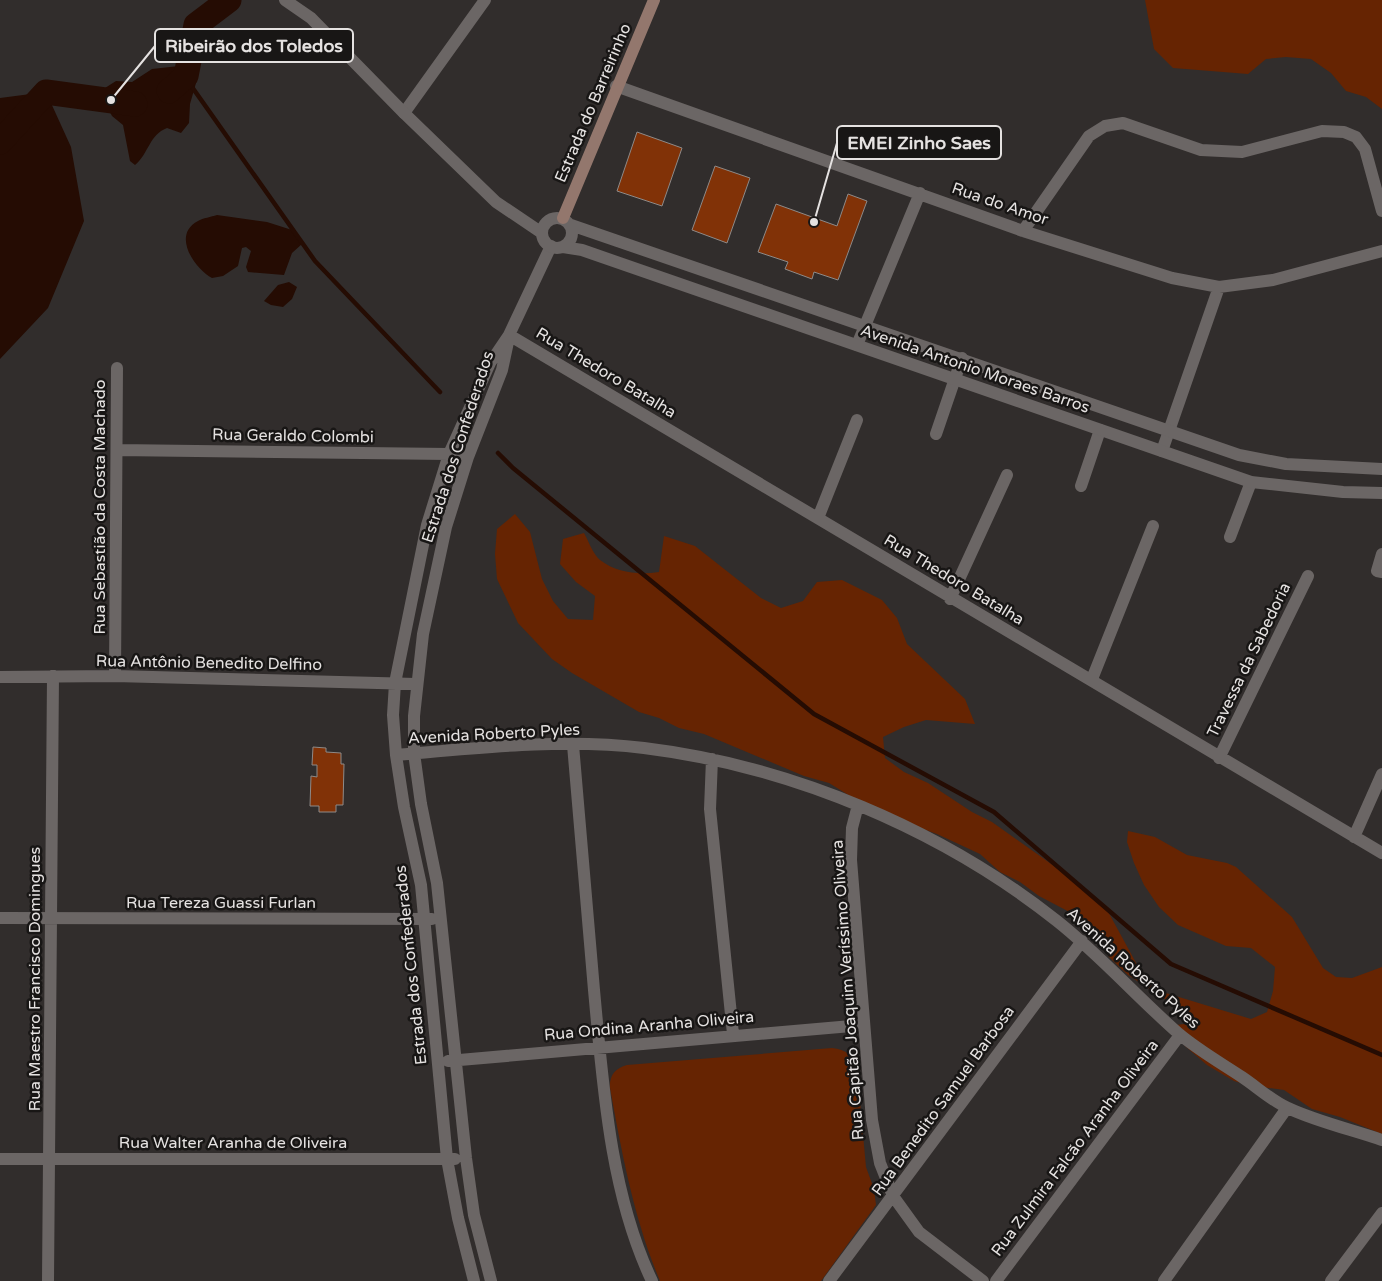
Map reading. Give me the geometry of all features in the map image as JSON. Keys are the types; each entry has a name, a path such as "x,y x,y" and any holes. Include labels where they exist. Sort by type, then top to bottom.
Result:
{"main road":[{"name":"Estrada do Barreirinho","path":"567,222 616,86 654,0"}],"street":[{"path":"285,0 311,18 404,113 496,202 542,232"},
{"path":"404,113 485,0"},
{"name":"Rua do Amor","path":"616,86 1023,231 1172,278 1218,287 1273,280 1382,251"},
{"path":"1023,231 1090,136 1105,126 1123,123 1201,150 1242,152 1322,131 1344,132 1356,138 1364,149 1382,211"},
{"path":"857,346 920,193"},
{"path":"549,220 567,222 573,230 571,240 557,247 544,241 542,232 549,220"},
{"name":"Avenida Antonio Moraes Barros","path":"567,222 1239,455 1286,464 1382,469"},
{"name":"Avenida Antonio Moraes Barros","path":"557,247 582,250 1251,482 1343,492 1382,493"},
{"name":"Estrada dos Confederados","path":"474,1281 458,1218 447,1159 421,885 404,807 396,755 393,715 395,683 428,525 449,454 490,364 509,335 557,247"},
{"path":"1162,451 1218,287"},
{"name":"Estrada dos Confederados","path":"491,1281 474,1215 455,1061 437,883 421,804 414,753 416,684 424,634 446,527 468,457 502,370 509,335"},
{"name":"Rua Thedoro Batalha","path":"509,335 818,518 950,599 1092,680 1219,758 1382,854"},
{"path":"936,434 962,358"},
{"name":"Rua Sebastião da Costa Machado","path":"115,676 117,368"},
{"path":"818,518 857,420"},
{"path":"1081,486 1100,430"},
{"name":"Rua Geraldo Colombi","path":"117,450 449,454 468,457"},
{"path":"950,599 1007,475"},
{"path":"1230,537 1251,482"},
{"path":"1092,680 1153,526"},
{"path":"1380,571 1382,554"},
{"name":"Travessa da Sabedoria","path":"1219,758 1308,576"},
{"name":"Rua Maestro Francisco Domingues","path":"48,1281 51,1160 53,676"},
{"name":"Rua Antônio Benedito Delfino","path":"0,677 115,676 416,684"},
{"path":"572,745 600,1048 611,1139 636,1248 652,1281"},
{"name":"Avenida Roberto Pyles","path":"396,755 508,746 572,745 642,748 712,760 781,778 858,805 955,854 1010,886 1082,941 1180,1035 1287,1108 1382,1140"},
{"path":"712,760 710,809 733,1034"},
{"path":"1354,837 1382,774"},
{"name":"Rua Capitão Joaquim Veríssimo Oliveira","path":"858,805 852,828 851,860 863,1025 874,1141 893,1196 919,1232 983,1281"},
{"name":"Rua Tereza Guassi Furlan","path":"0,918 441,919"},
{"name":"Rua Benedito Samuel Barbosa","path":"829,1281 1082,941"},
{"name":"Rua Ondina Aranha Oliveira","path":"438,1062 733,1034 863,1025"},
{"name":"Rua Zulmira Falcão Aranha Oliveira","path":"996,1281 1180,1035"},
{"path":"1164,1281 1287,1108"},
{"name":"Rua Walter Aranha de Oliveira","path":"0,1159 466,1158"},
{"path":"1331,1281 1382,1213"}],"shaded area":[{"path":"1145,0 1382,0 1382,109 1366,97 1346,91 1331,73 1311,59 1286,57 1266,59 1248,74 1173,68 1154,49"},
{"path":"188,65 198,76 190,104 189,123 181,133 167,128 161,131 156,135 135,165 130,161 123,125 112,116 103,99 105,88 116,81 132,82 152,69"},
{"path":"46,92 71,147 84,221 48,308 0,359 0,98"},
{"path":"217,215 267,222 292,230 302,244 292,253 284,275 248,272 246,267 251,251 246,247 242,248 238,266 223,276 212,278 205,274 188,251 186,235 190,227 198,221"},
{"path":"289,282 297,287 292,299 283,307 271,305 264,301 278,285"},
{"path":"515,514 530,532 542,579 553,601 568,619 593,620 595,596 576,582 560,564 563,539 584,533 600,560 614,568 636,573 659,572 664,536 695,546 761,598 781,608 803,601 817,582 842,580 882,600 897,618 907,644 965,699 975,724 926,720 904,727 883,737 885,758 904,772 928,783 972,812 992,822 1078,883 1105,906 1141,972 1156,990 1251,1019 1267,1012 1273,991 1275,967 1251,948 1226,946 1178,925 1159,907 1144,885 1127,842 1128,831 1155,837 1187,855 1227,863 1236,867 1292,917 1323,968 1336,977 1352,978 1382,967 1382,1134 1340,1117 1312,1109 1284,1090 1247,1085 1234,1081 1207,1065 1185,1046 1168,1026 1200,1022 1128,975 1109,957 1098,935 1079,917 1039,896 1020,882 1000,872 980,854 937,834 876,812 829,783 804,776 704,734 679,728 659,718 639,712 572,673 552,659 518,623 497,579 495,554 497,529"},
{"path":"832,1048 849,1054 854,1060 857,1069 866,1167 874,1189 876,1205 821,1281 660,1281 643,1234 624,1162 610,1088 614,1073 619,1068 627,1065"}],"building":[{"path":"637,132 682,148 662,206 617,191"},
{"path":"715,166 750,178 727,243 692,230"},
{"path":"848,194 867,201 838,280 814,272 812,279 785,269 788,262 758,252 776,204 837,226"},
{"path":"313,747 326,748 326,752 341,753 341,764 344,764 343,805 336,805 336,812 319,812 319,806 310,806 311,776 317,777 317,765 312,765"}],"waterway":[{"path":"169,91 186,76 196,25 229,0"},
{"path":"192,87 315,261 440,392"},
{"path":"0,142 46,92 135,104"},
{"path":"498,453 513,468 814,714 994,812 1171,964 1382,1055"}],"place":[{"name":"Ribeirão dos Toledos","path":"111,100"},
{"name":"EMEI Zinho Saes","path":"814,222"}]}
